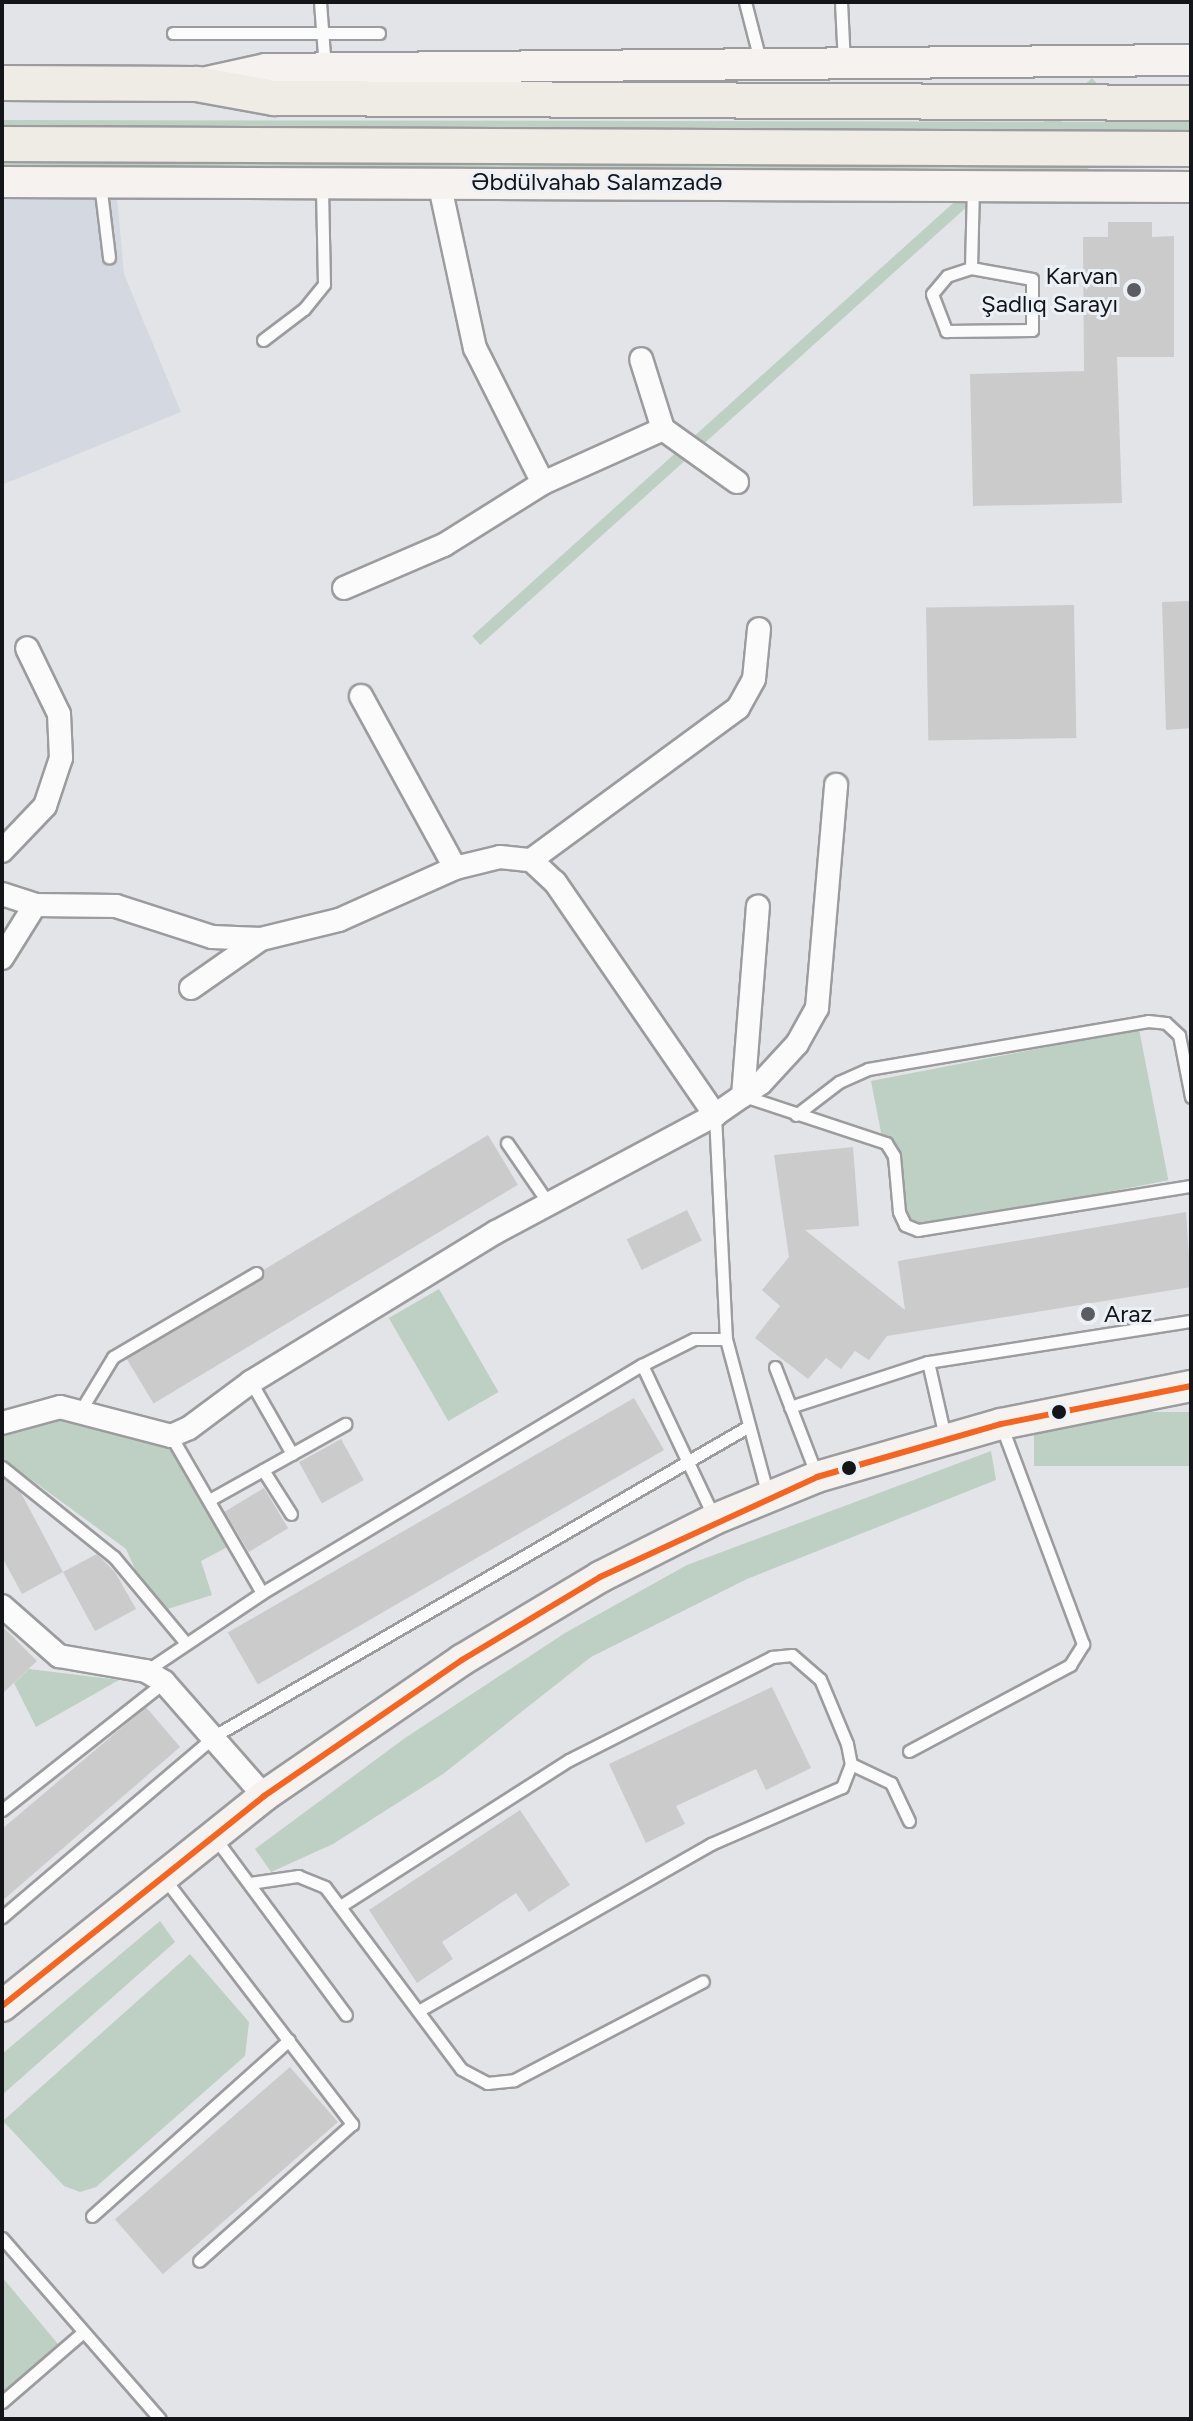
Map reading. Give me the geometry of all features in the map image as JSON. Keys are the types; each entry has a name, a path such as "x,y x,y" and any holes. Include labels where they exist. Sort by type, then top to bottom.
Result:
{"main road":[{"path":"197,84 266,69 760,61 844,64 1191,60"},
{"path":"2,83 197,84 274,98 1191,103"},
{"name":"Əbdülvahab Salamzadə","path":"2,144 1191,149"},
{"name":"Əbdülvahab Salamzadə","path":"2,182 1191,187"},
{"path":"2,2006 161,1875 264,1796 526,1620 715,1519 817,1477 945,1438 1191,1386"}],"street":[{"path":"439,182 475,348 543,483"},
{"path":"641,359 663,429 737,482"},
{"path":"344,588 444,545 543,483 663,429"},
{"path":"531,860 738,708 754,679 759,629"},
{"path":"2,851 45,806 61,758 59,714 27,648"},
{"path":"361,696 455,868"},
{"path":"2,1423 60,1407 82,1408 171,1436 251,1382 549,1204 715,1115 743,1096 797,1044 817,1008 836,785"},
{"path":"2,894 35,905 116,906 212,937 261,939 339,920 455,868 500,857 531,860 555,882 715,1115"},
{"path":"2,958 35,905"},
{"path":"743,1096 758,907"},
{"path":"191,988 261,939"},
{"path":"2,1606 59,1656 155,1676 216,1735 264,1796"}],"lane":[{"path":"320,2 325,69"},
{"path":"745,2 760,61"},
{"path":"841,2 844,64"},
{"path":"173,33 379,33"},
{"path":"263,340 304,309 324,284 321,181"},
{"path":"100,182 109,257"},
{"path":"971,268 973,184"},
{"path":"971,268 1032,279 1032,330 946,331 932,294 947,276 971,268"},
{"path":"796,1115 839,1082 868,1069 1148,1021 1166,1023 1179,1035 1191,1097"},
{"path":"743,1096 886,1143 894,1156 899,1212 905,1225 918,1230 1191,1186"},
{"path":"715,1115 726,1339 768,1497"},
{"path":"507,1143 549,1204"},
{"path":"82,1408 113,1357 256,1273"},
{"path":"790,1407 928,1362 1191,1321"},
{"path":"4,1804 155,1676 185,1642 642,1365 694,1339 726,1339"},
{"path":"928,1362 945,1438"},
{"path":"642,1365 715,1519"},
{"path":"775,1367 817,1477"},
{"path":"251,1382 292,1454"},
{"path":"211,1499 345,1424"},
{"path":"909,1751 1070,1665 1083,1644 1001,1424"},
{"path":"2,1917 216,1735 749,1426"},
{"path":"171,1436 211,1499 262,1593"},
{"path":"2,1467 114,1557 185,1642"},
{"path":"263,1470 291,1514"},
{"path":"342,1905 569,1760 772,1657 792,1655 820,1679 851,1764 842,1787 711,1844 420,2010"},
{"path":"851,1764 891,1783 909,1821"},
{"path":"212,1835 346,2015"},
{"path":"161,1875 352,2124 351,2131 199,2261"},
{"path":"250,1883 313,1879 342,1905 461,2069 487,2083 514,2080 703,1981"},
{"path":"92,2216 289,2040"},
{"path":"2,2238 160,2419"},
{"path":"2,2402 83,2332"}],"shaded area":[{"path":"117,197 124,274 181,412 4,484 2,198"}],"green space":[{"path":"1092,78 1100,87 480,645 472,636"},
{"path":"2,120 1191,122 1191,131 2,127"},
{"path":"2,163 1089,167 1087,172 2,170"},
{"path":"1139,1029 1168,1180 900,1232 871,1081"},
{"path":"439,1289 498,1392 448,1421 389,1318"},
{"path":"70,1401 187,1448 233,1544 201,1561 212,1595 155,1613 126,1549 2,1458 2,1423"},
{"path":"1034,1412 1191,1412 1191,1466 1034,1466"},
{"path":"991,1451 996,1480 747,1579 591,1657 443,1774 333,1844 271,1872 255,1849 405,1738 565,1633 687,1565"},
{"path":"29,1669 119,1680 36,1727 14,1683"},
{"path":"160,1921 175,1942 2,2095 2,2054"},
{"path":"190,1954 249,2022 245,2056 96,2187 80,2192 64,2186 3,2121"},
{"path":"2,2277 58,2344 2,2393"}],"building":[{"path":"1108,222 1152,222 1152,237 1174,236 1174,357 1117,357 1122,503 973,506 970,374 1084,371 1083,237 1108,237"},
{"path":"1191,601 1191,728 1166,730 1162,602"},
{"path":"1074,605 1076,738 928,741 926,608"},
{"path":"488,1135 518,1185 154,1404 124,1354"},
{"path":"853,1147 859,1226 805,1230 905,1310 898,1261 1186,1212 1191,1287 887,1336 869,1360 855,1351 841,1369 826,1358 808,1379 755,1338 780,1306 762,1290 789,1257 774,1155"},
{"path":"687,1210 702,1241 642,1270 627,1239"},
{"path":"634,1398 664,1450 258,1684 228,1632"},
{"path":"341,1439 364,1480 322,1503 299,1462"},
{"path":"2,1478 21,1493 63,1572 22,1594 2,1557"},
{"path":"264,1488 288,1528 249,1552 225,1512"},
{"path":"97,1554 115,1572 136,1609 95,1631 63,1572"},
{"path":"2,1626 37,1661 2,1694"},
{"path":"772,1687 811,1768 766,1790 756,1769 676,1806 685,1824 646,1843 609,1764"},
{"path":"146,1707 180,1747 2,1901 2,1829"},
{"path":"520,1810 570,1885 529,1912 516,1893 442,1942 453,1959 417,1983 369,1910"},
{"path":"290,2067 338,2122 163,2274 115,2219"}],"transit line":[{"path":"2,2006 264,1796 462,1660 600,1577 817,1477 1001,1424 1191,1386"}],"place":[{"name":"Karvan Şadlıq Sarayı","path":"1134,290"},
{"name":"Araz","path":"1088,1314"}]}
